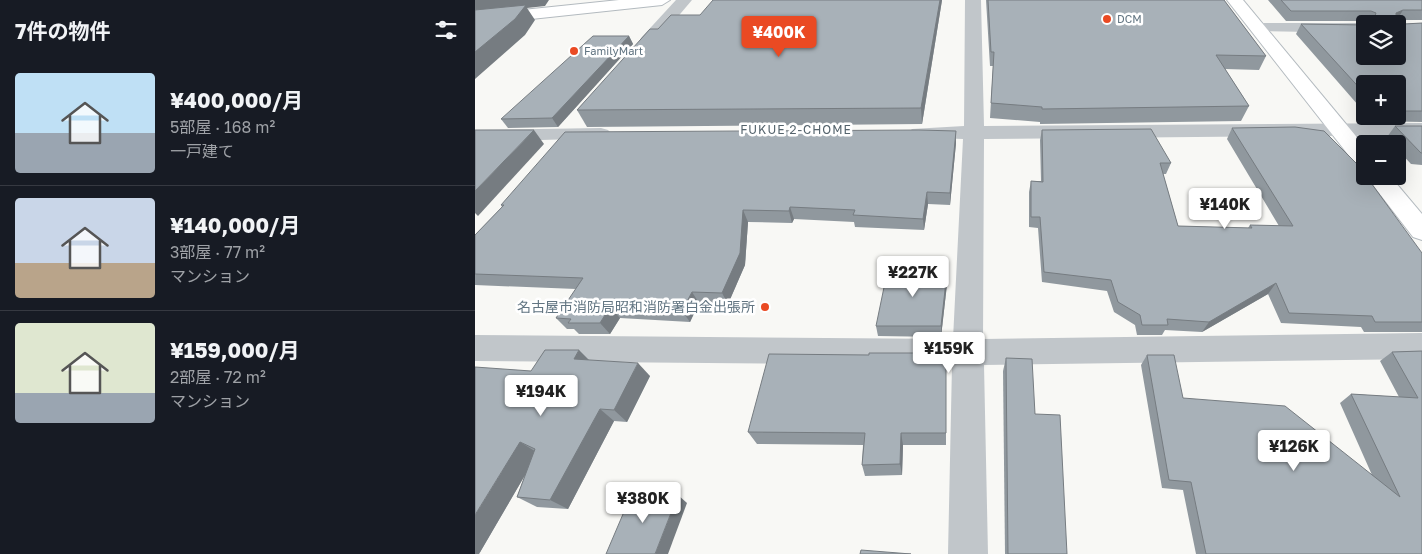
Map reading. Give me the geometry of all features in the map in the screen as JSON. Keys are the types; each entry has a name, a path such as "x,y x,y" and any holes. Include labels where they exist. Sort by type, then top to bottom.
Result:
{"street":[{"path":"475,20 662,0"},
{"path":"632,60 684,0"},
{"path":"968,554 967,352 974,133 973,0"},
{"path":"1235,0 1356,150"},
{"path":"1257,28 1356,28"},
{"path":"548,157 587,112"},
{"path":"895,133 1422,129"},
{"path":"475,136 617,134"},
{"path":"1384,185 1422,231"},
{"path":"475,348 967,352 1422,346"}],"building":[{"path":"713,0 940,0 921,108 577,110 650,29 658,29 671,15 700,15"},
{"path":"988,0 1224,0 1266,56 1216,55 1249,106 1042,109 1042,107 991,103 994,52 991,52"},
{"path":"1281,0 1422,0 1422,10 1403,10 1396,13 1396,15 1375,15 1376,13 1371,11 1291,11"},
{"path":"526,5 515,19 475,52 475,10"},
{"path":"1422,23 1422,111 1406,111 1406,75 1356,75 1356,84 1301,24 1356,25 1356,65 1406,65 1406,24"},
{"path":"593,36 629,36 552,118 501,119"},
{"path":"1395,126 1422,126 1422,153 1406,137 1406,135"},
{"path":"1295,127 1324,131 1356,163 1356,185 1373,185 1422,253 1422,322 1375,322 1372,316 1289,313 1276,283 1209,322 1167,319 1168,325 1142,325 1140,315 1118,302 1111,280 1044,272 1040,217 1031,217 1031,181 1043,182 1042,130 1151,129 1171,163 1160,163 1178,226 1252,228 1250,225 1293,226 1232,128"},
{"path":"475,130 534,130 475,191"},
{"path":"956,131 950,193 927,192 923,219 853,215 855,210 790,207 789,211 743,210 740,253 722,293 692,292 682,311 610,307 600,323 568,323 571,319 556,318 583,278 475,274 475,235 504,205 501,205 565,132"},
{"path":"888,268 947,272 941,326 876,326"},
{"path":"545,350 579,350 574,359 638,363 614,410 600,409 550,500 517,497 535,449 520,442 475,515 475,367 531,371"},
{"path":"1422,351 1422,554 1206,554 1191,482 1169,480 1147,355 1174,355 1183,398 1285,406 1400,497 1351,394 1418,398 1392,352"},
{"path":"869,353 938,353 938,355 946,355 946,433 901,433 900,464 862,465 865,433 748,432 769,354 869,355"},
{"path":"1006,358 1032,359 1035,414 1060,415 1067,554 1008,554"},
{"path":"632,493 678,495 655,554 606,554"},
{"path":"861,550 911,554 860,554"}],"place":[{"name":"DCM","path":"1107,19"},
{"name":"FamilyMart","path":"574,51"},
{"name":"名古屋市消防局昭和消防署白金出張所","path":"765,307"}],"district":[{"name":"FUKUE 2-CHOME","path":"796,130"}]}
